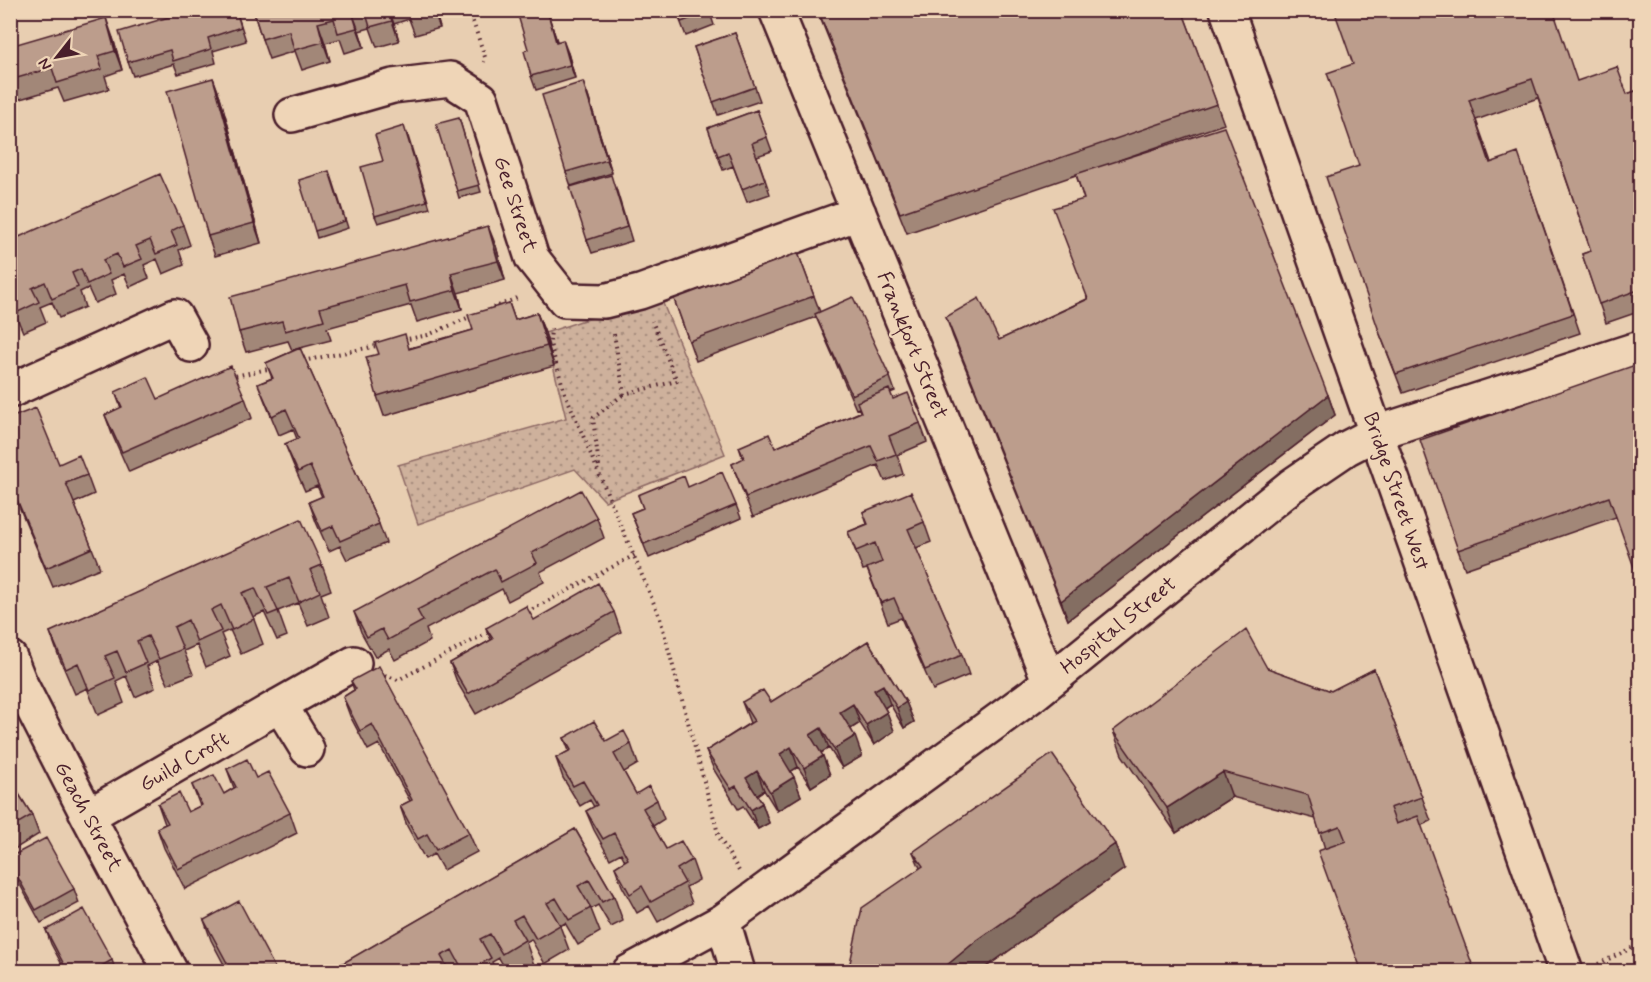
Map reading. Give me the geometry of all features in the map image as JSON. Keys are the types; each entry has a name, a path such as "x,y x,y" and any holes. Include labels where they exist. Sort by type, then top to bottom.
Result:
{"street":[{"name":"Frankfort Street","path":"776,10 1049,680"},
{"name":"Bridge Street West","path":"1227,10 1376,433 1579,969"},
{"path":"292,115 393,86 450,79 482,99"},
{"name":"Gee Street","path":"482,99 532,258 565,300 604,301 640,292 859,213"},
{"path":"10,391 175,316 191,345"},
{"name":"Hospital Street","path":"629,972 723,921 1034,694 1291,486 1347,448 1376,433 1641,348"},
{"name":"Guild Croft","path":"88,816 354,663"},
{"name":"Geach Street","path":"14,677 171,972"},
{"path":"280,705 307,749"},
{"path":"723,921 738,972"}],"path":[{"path":"469,10 485,57 482,99"},
{"path":"490,309 552,284 550,344 565,393 660,618 719,837 755,897"},
{"path":"600,473 593,418 624,394 677,381 640,292"},
{"path":"604,301 616,343 624,394"},
{"path":"393,342 428,335 479,313"},
{"path":"191,345 220,379 278,367"},
{"path":"301,362 381,345"},
{"path":"522,615 635,555"},
{"path":"354,663 398,680 501,626"},
{"path":"1579,969 1641,944"}],"shaded area":[{"path":"662,301 725,454 605,501 575,469 418,524 398,465 566,418 545,333 581,321"}],"building":[{"path":"192,10 236,10 241,27 208,38 211,49 173,61 170,50 128,62 119,32"},
{"path":"253,10 356,10 352,12 357,28 338,33 334,19 318,23 323,42 294,50 289,31 262,39"},
{"path":"365,10 388,10 392,21 370,27"},
{"path":"406,10 424,10 408,15"},
{"path":"547,10 556,42 563,40 570,65 531,76 524,51 528,49 517,12"},
{"path":"676,10 709,10 709,12 681,22"},
{"path":"818,10 1182,10 1217,104 900,213"},
{"path":"1334,10 1553,10 1577,81 1617,67 1627,94 1641,89 1641,289 1599,304 1582,254 1591,251 1532,79 1469,100 1490,163 1518,153 1573,314 1396,374 1326,177 1359,166 1327,73 1353,64"},
{"path":"106,18 115,51 98,56 102,69 57,83 52,68 10,80 10,46"},
{"path":"735,33 755,87 713,102 694,47"},
{"path":"213,78 254,223 208,236 167,91"},
{"path":"583,82 607,160 566,172 542,95"},
{"path":"757,110 767,137 752,143 765,180 742,189 728,152 718,156 708,128"},
{"path":"459,118 479,185 457,191 436,124"},
{"path":"404,126 427,201 375,216 361,167 383,161 375,135"},
{"path":"1224,127 1328,395 1061,601 946,317 979,298 999,340 1088,299 1053,208 1084,199 1076,174"},
{"path":"329,171 345,221 315,231 299,180"},
{"path":"160,174 183,225 171,231 177,245 156,254 150,240 136,246 142,259 123,267 117,254 103,260 109,274 87,284 81,269 72,273 78,287 52,299 45,282 32,288 39,302 16,313 10,300 10,241"},
{"path":"611,175 627,227 587,240 570,187"},
{"path":"488,226 498,261 451,273 455,290 410,302 405,285 320,308 324,320 285,331 282,321 239,332 230,297"},
{"path":"798,253 814,296 689,341 674,299"},
{"path":"853,297 890,377 852,395 815,314"},
{"path":"509,303 515,320 537,313 547,346 377,396 366,357 379,354 375,343 405,334 409,349 473,330 468,315"},
{"path":"300,348 379,524 340,541 333,526 322,531 309,502 323,496 310,466 298,472 285,444 299,438 286,409 272,416 258,384 273,378 266,363"},
{"path":"1641,363 1641,587 1609,497 1458,550 1420,440"},
{"path":"231,366 245,398 122,452 105,415 122,407 115,392 148,377 158,399"},
{"path":"889,389 893,399 908,393 920,423 889,436 896,454 878,461 871,446 746,497 732,464 744,458 739,447 769,434 775,448 861,412 857,402"},
{"path":"36,408 59,464 79,455 87,475 66,483 92,548 46,568 10,483 10,418"},
{"path":"722,472 736,505 644,544 631,513 643,508 638,495 684,476 688,487"},
{"path":"581,490 597,518 532,553 537,563 501,582 495,569 417,610 423,621 388,640 382,629 367,637 354,612"},
{"path":"911,492 924,522 908,529 962,655 925,670 894,598 881,603 867,568 882,562 875,543 856,551 848,532 868,524 863,512"},
{"path":"301,519 322,565 310,570 320,592 299,602 289,578 267,587 278,611 268,615 255,588 242,593 254,619 232,630 221,605 211,610 221,631 197,642 188,620 174,627 183,649 159,659 148,636 137,641 146,663 126,672 117,651 105,656 115,678 89,690 78,663 66,669 50,632"},
{"path":"598,583 614,612 468,694 450,663 493,639 486,628 526,606 534,620"},
{"path":"1246,630 1267,668 1331,691 1374,669 1422,797 1390,808 1396,824 1418,816 1475,972 1362,972 1318,851 1346,841 1340,826 1320,833 1308,795 1223,772 1167,808 1113,731"},
{"path":"868,641 906,702 897,708 883,685 874,690 887,712 866,725 853,704 840,712 855,736 834,749 821,728 810,735 823,756 804,768 791,747 780,754 794,777 770,792 757,771 746,778 762,803 751,810 736,786 731,789 706,751 754,721 742,702 763,690 771,702"},
{"path":"379,666 469,833 436,850 427,834 418,839 400,806 412,800 372,724 360,731 343,697 356,689 351,681"},
{"path":"594,721 606,741 624,731 631,744 614,754 636,794 649,786 657,800 643,808 666,849 681,841 692,860 677,869 685,883 651,902 642,886 630,894 615,867 628,859 614,833 603,839 586,811 597,805 583,781 573,786 556,758 571,750 564,738"},
{"path":"1052,754 1115,844 976,941 941,972 848,972 862,908 923,866 913,852"},
{"path":"247,759 256,778 268,772 290,813 178,869 157,828 168,823 158,804 179,793 188,812 202,805 192,785 214,775 224,794 236,787 227,769"},
{"path":"10,780 32,815 10,828"},
{"path":"575,829 614,896 602,902 589,880 578,886 591,908 569,920 556,898 547,903 560,925 536,939 522,915 513,920 525,940 502,954 490,934 480,939 491,958 468,972 464,972 452,950 441,956 450,972 419,972 418,970 416,972 341,972 338,966"},
{"path":"46,838 74,889 36,910 10,863 10,857"},
{"path":"239,901 277,972 232,972 204,920"},
{"path":"84,909 112,960 91,972 68,972 46,930"}]}
